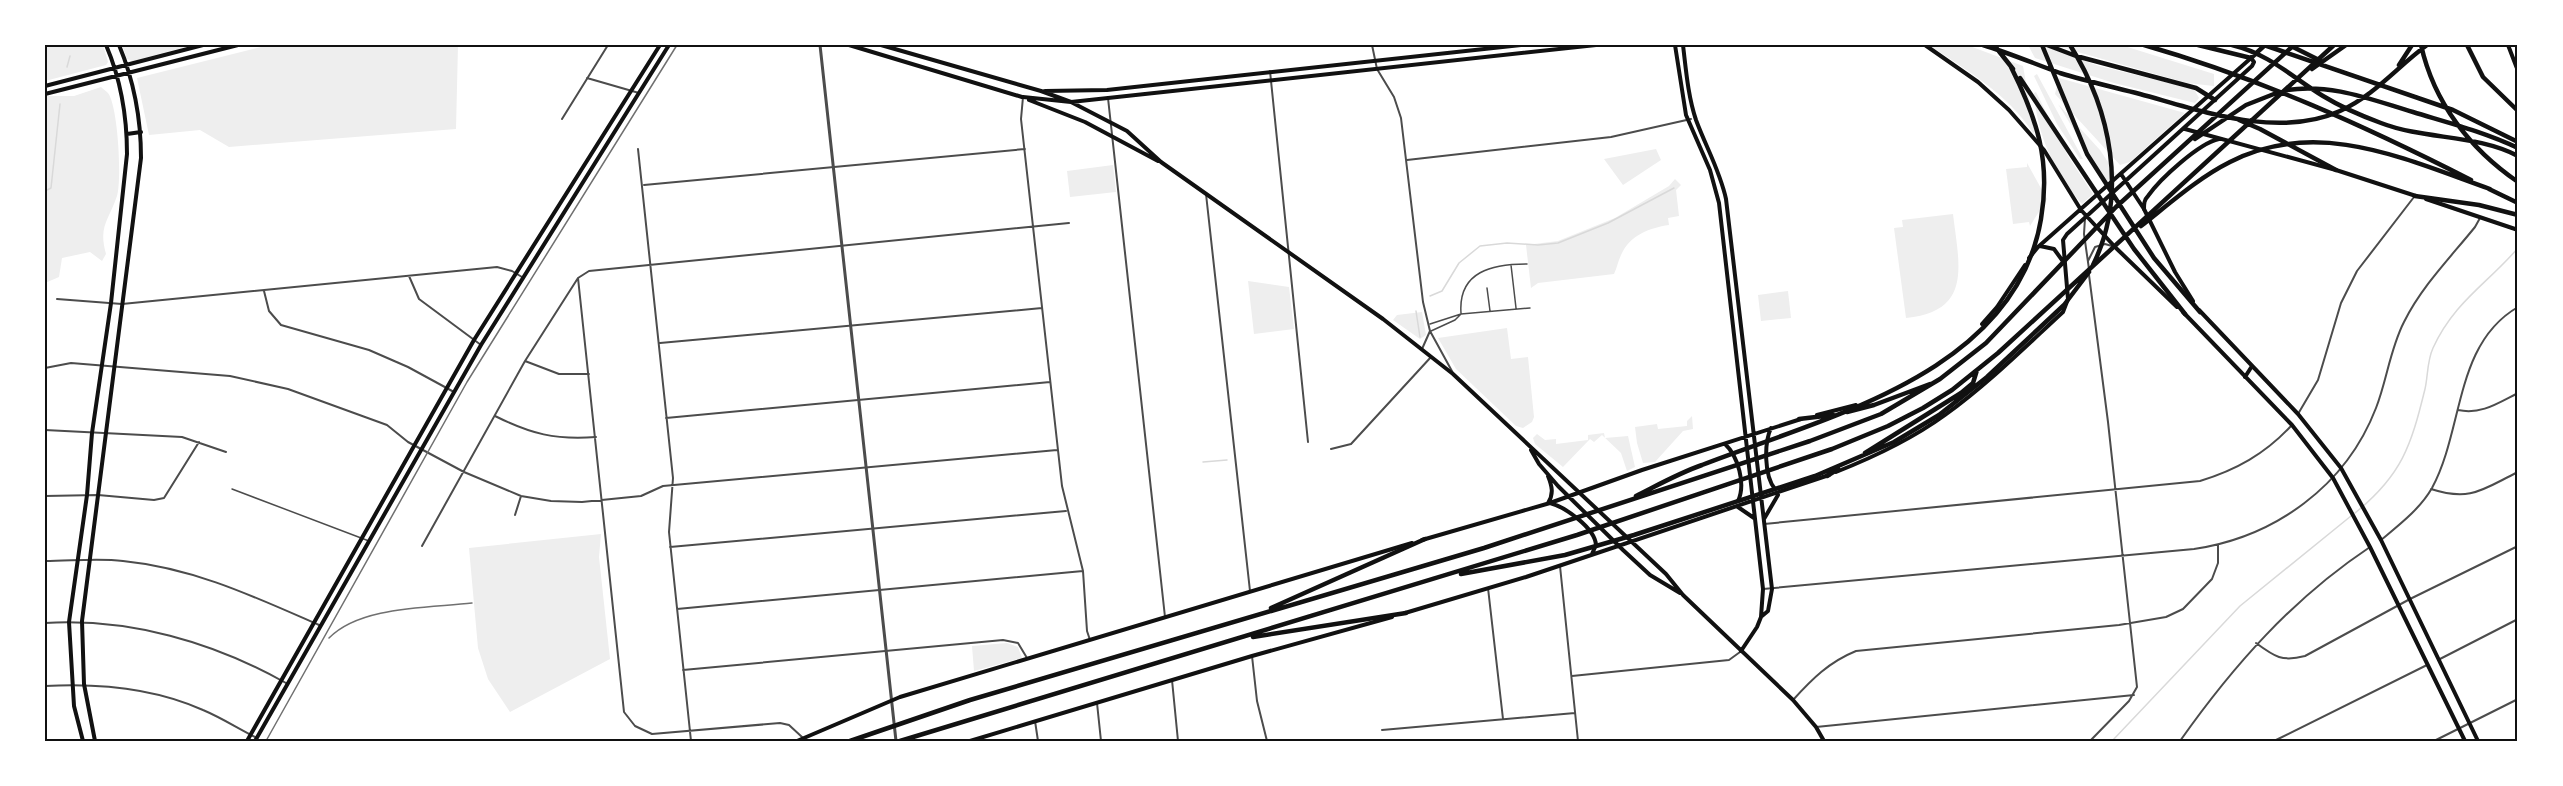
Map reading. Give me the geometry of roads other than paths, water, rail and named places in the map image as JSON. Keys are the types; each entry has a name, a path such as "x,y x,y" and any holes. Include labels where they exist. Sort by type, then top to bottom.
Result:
{"highway":[{"path":"1988,45 2063,74 2222,115 2274,122 2313,120 2340,111 2375,90 2427,45"},
{"path":"1988,45 2012,67 2134,249 2185,314"},
{"path":"2042,45 2087,154 2143,243 2200,312"},
{"path":"2047,45 2076,56 2196,88 2215,100"},
{"path":"1443,577 1565,555 1634,536 1815,476 1894,442 1956,403 2073,294 2093,264 2107,228 2112,201 2111,156 2091,86 2070,45"},
{"path":"2144,45 2222,69 2313,104 2518,203"},
{"path":"2198,45 2251,58 2264,45 2462,114 2518,142"},
{"path":"2232,45 2275,62 2326,98 2372,120 2410,132 2485,144 2518,156"},
{"path":"850,741 908,719 1566,522 1844,430 1881,414 1941,380 1986,344 2116,207 2292,45 2331,67"},
{"path":"898,741 1577,535 1851,442 1888,426 1938,399 1978,369 2116,247 2334,45"},
{"path":"2290,85 2346,45"},
{"path":"2390,76 2412,45"},
{"path":"2421,45 2431,78 2447,110 2466,136 2492,162 2518,182"},
{"path":"2467,45 2483,77 2518,111"},
{"path":"1621,504 1713,460 1819,423 1901,384 1948,358 1996,316 2026,269 2039,233 2044,203 2044,160 2040,137 2012,67"},
{"path":"2174,154 2232,113 2259,99 2288,89 2330,89 2486,134 2518,148"},
{"path":"2222,115 2260,129 2336,170"},
{"path":"2116,247 2209,174 2255,150 2293,142 2329,141 2393,155 2490,189"},
{"path":"2415,195 2479,205 2518,215"},
{"path":"1827,476 1923,419 1961,393 1973,383 1978,369"},
{"path":"1799,419 1855,411 1941,380"},
{"path":"1259,614 1425,539"},
{"path":"1236,640 1406,612"}],"main road":[{"path":"82,741 74,706 69,622 87,495 92,433 111,303 125,180 127,134 117,76 106,45"},
{"path":"94,741 84,684 82,621 141,158 141,132 129,73 119,45"},
{"path":"45,86 204,45"},
{"path":"45,94 238,45"},
{"path":"247,741 474,340 660,45"},
{"path":"256,739 481,345 669,45"},
{"path":"849,45 1023,97 1085,122 1138,153 1161,162"},
{"path":"881,45 1041,91 1071,102 1127,131 1161,162 1289,252 1454,374 1666,574 1683,595 1793,700 1816,727 1824,741"},
{"path":"1041,91 1107,90 1521,45"},
{"path":"1527,45 1528,52"},
{"path":"1023,97 1071,102 1596,45"},
{"path":"1675,45 1682,100 1710,170 1719,203 1763,589 1761,617 1741,651"},
{"path":"1683,45 1695,118 1723,183 1730,224 1772,589 1768,611 1761,617"},
{"path":"1925,45 1978,82 2009,110 2043,150 2085,216 2185,314 2292,425 2332,478 2351,510 2465,741"},
{"path":"2508,45 2518,71"},
{"path":"1464,51 1465,59"},
{"path":"797,741 891,699 1548,503 1772,427 1868,401 1908,383 1934,368 1984,323 2038,247 2251,58 2252,66 2067,234 2064,240 2064,264 2068,299 2063,312 1984,384 1917,433 1869,459 1779,493 1560,566 970,741"},
{"path":"1212,78 1212,86"},
{"path":"1160,84 1161,92"},
{"path":"1107,90 1108,98"},
{"path":"2183,118 2184,129"},
{"path":"2184,129 2336,170 2518,230"},
{"path":"127,134 141,132"},
{"path":"2144,210 2144,202 2148,195 2179,165 2205,145 2221,138"},
{"path":"2121,174 2144,210 2175,272 2200,312 2298,414 2341,468 2381,540 2478,741"},
{"path":"1722,226 1730,224"},
{"path":"2038,247 2054,249 2064,264"},
{"path":"2245,377 2252,366"},
{"path":"1772,427 1765,445 1772,487 1779,493"},
{"path":"1725,444 1735,456 1742,486 1736,507"},
{"path":"1529,447 1547,473 1619,546 1650,575 1683,595"},
{"path":"1547,473 1552,487 1548,503"},
{"path":"1764,522 1772,502 1779,493"},
{"path":"1548,503 1565,508 1594,536 1596,545 1591,555"},
{"path":"1736,507 1748,512 1755,520"}],"street":[{"path":"562,119 608,45"},
{"path":"820,45 885,651 898,741"},
{"path":"1372,45 1377,69 1399,108 1419,276 1430,331 1454,374"},
{"path":"1270,71 1308,442"},
{"path":"587,78 639,93"},
{"path":"1023,97 1021,119 1057,450 1066,511 1083,571 1087,631 1090,640"},
{"path":"1108,98 1165,618"},
{"path":"1407,160 1603,139 1689,120"},
{"path":"638,149 644,185 660,343 672,486 669,520 670,547 691,741"},
{"path":"644,185 1025,149"},
{"path":"1206,194 1250,591"},
{"path":"2298,414 2318,380 2341,303 2357,271 2415,195"},
{"path":"2085,216 2084,234 2137,687 2134,695 2090,741"},
{"path":"1763,589 2122,556 2217,544 2250,535 2276,523 2310,500 2354,452 2370,423 2382,393 2397,338 2407,316 2424,288 2475,227 2480,217"},
{"path":"422,546 525,361 578,278 589,271 1069,224"},
{"path":"2088,263 2092,251 2100,244 2116,247"},
{"path":"57,299 122,304 497,267 522,277"},
{"path":"409,276 419,299 481,345"},
{"path":"578,278 590,374 622,706 634,726 652,734 780,723 789,725 803,738"},
{"path":"264,291 269,312 282,325 369,350 408,367 454,392"},
{"path":"2381,540 2406,519 2431,489 2448,453 2467,372 2479,346 2497,322 2518,307"},
{"path":"660,343 1042,308"},
{"path":"1422,349 1430,331"},
{"path":"1331,449 1351,444 1432,357"},
{"path":"525,361 559,374 590,374"},
{"path":"45,368 71,363 103,365 230,376 262,382 387,425 415,445 464,472 521,496 567,503 641,496 656,488 672,486 1057,450"},
{"path":"666,418 1050,382"},
{"path":"2458,410 2483,411 2518,393"},
{"path":"495,416 522,429 544,436 596,437"},
{"path":"1764,522 2200,481 2228,473 2252,460 2278,440 2292,425"},
{"path":"45,430 182,437 226,452"},
{"path":"45,496 98,495 154,500 164,498 199,442"},
{"path":"2431,489 2449,495 2472,495 2518,472"},
{"path":"515,515 521,496"},
{"path":"670,547 1066,511"},
{"path":"1793,700 1820,672 1838,658 1856,651 2166,617 2187,606 2214,576 2218,563 2217,544"},
{"path":"2256,643 2275,657 2290,660 2305,656 2410,599 2518,546"},
{"path":"2180,741 2215,691 2256,643 2306,596 2370,547"},
{"path":"45,561 124,561 171,567 254,595 322,626"},
{"path":"1560,566 1578,741"},
{"path":"677,609 1083,571"},
{"path":"1488,588 1503,719"},
{"path":"2438,660 2518,619"},
{"path":"45,623 82,621 151,631 209,647 243,660 289,684"},
{"path":"683,670 1008,640 1018,643 1028,658"},
{"path":"1572,676 1729,660 1741,651"},
{"path":"1252,656 1257,701 1267,741"},
{"path":"2274,741 2427,665"},
{"path":"1172,680 1178,741"},
{"path":"45,686 84,684 132,689 169,698 203,710 251,734 256,739"},
{"path":"1816,727 2134,695"},
{"path":"2434,741 2518,699"},
{"path":"1096,703 1101,741"},
{"path":"1382,730 1575,712"},
{"path":"1035,721 1038,741"}],"lane":[{"path":"1511,264 1516,309"},
{"path":"1430,331 1455,320 1461,314 1463,293 1470,280 1483,270 1511,264 1527,264"},
{"path":"1487,288 1490,312"},
{"path":"1429,325 1461,314 1530,308"},
{"path":"232,489 370,542"}],"waterway":[{"path":"67,67 70,56"},
{"path":"45,191 51,188 60,104"},
{"path":"1430,296 1442,291 1459,263 1480,246 1507,243 1538,245 1558,243 1608,223 1674,188"},
{"path":"2355,513 2384,486 2402,458 2420,409 2431,353 2441,332 2461,306 2518,248"},
{"path":"1416,311 1420,337"},
{"path":"1203,462 1227,460"},
{"path":"2112,741 2240,606 2351,516"}],"railway":[{"path":"266,741 467,382 677,45"},
{"path":"329,638 342,628 376,614 472,603"}]}
